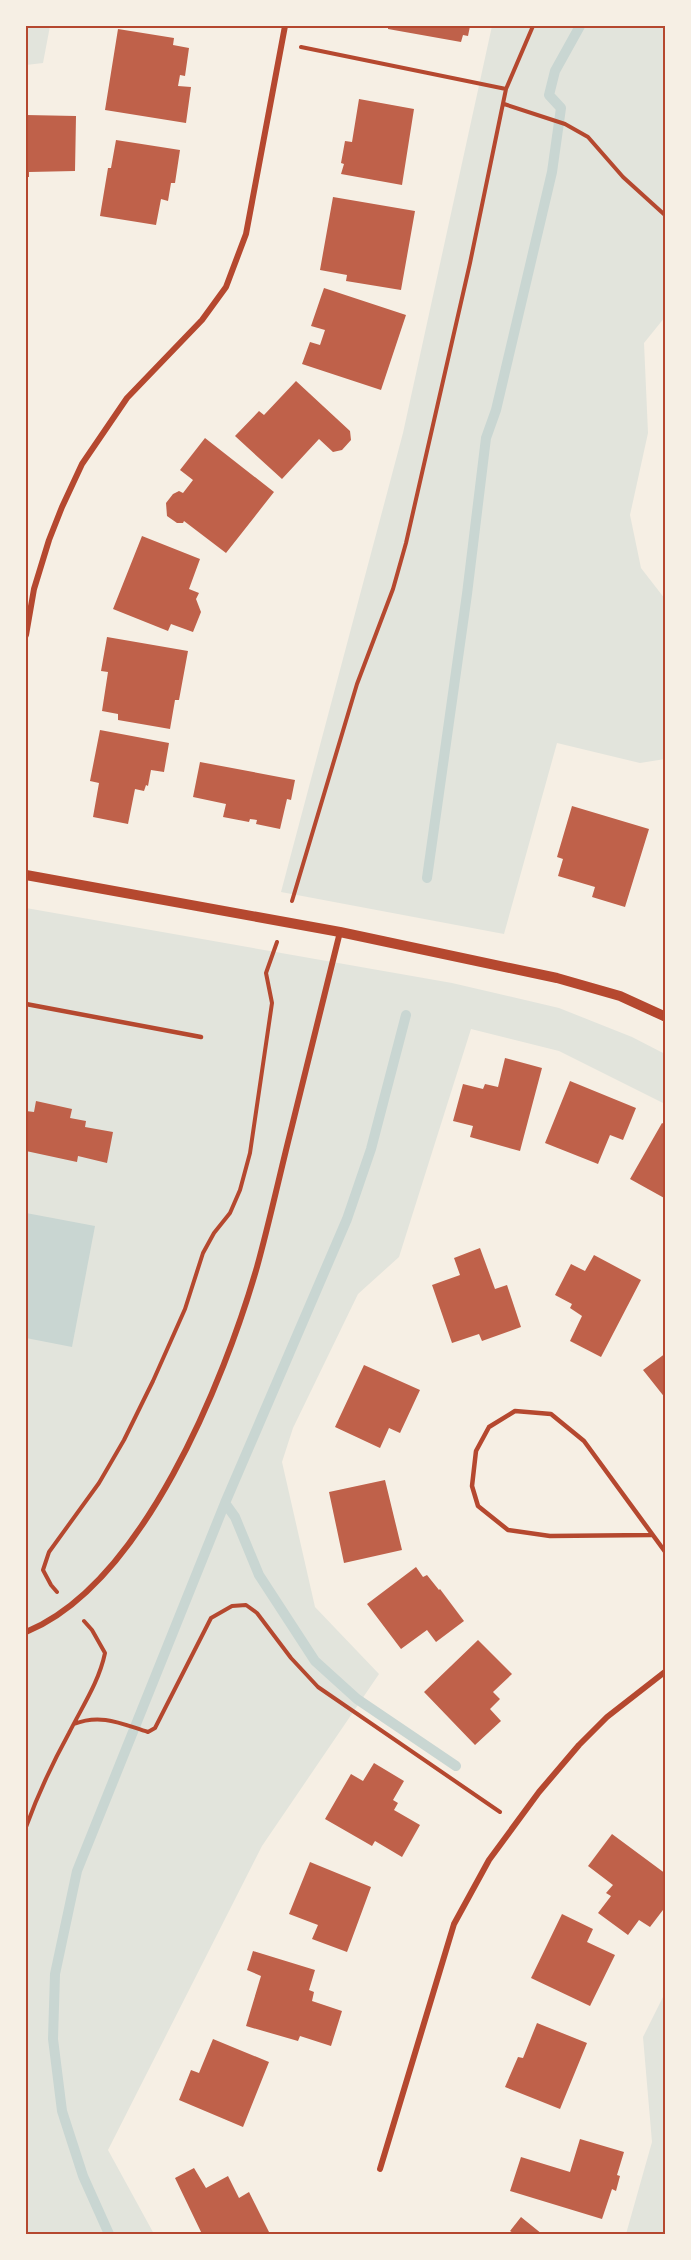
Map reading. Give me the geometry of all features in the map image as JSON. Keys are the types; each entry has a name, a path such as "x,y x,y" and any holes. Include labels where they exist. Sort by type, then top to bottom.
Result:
{"street":[{"path":"26,634 34,589 49,540 82,464 127,398 202,320 226,287 237,262 246,234 285,26"},
{"path":"26,874 340,932 557,978 620,996 666,1017"},
{"path":"26,1632 70,1606 105,1573 131,1542 156,1504 198,1424 233,1339 257,1266 340,932"},
{"path":"380,2169 454,1924 489,1860 552,1776 607,1717 666,1671"}],"lane":[{"path":"26,1004 201,1037"},
{"path":"651,1535 550,1536 508,1530 478,1506 472,1486 476,1451 489,1427 515,1411 551,1414 584,1441 666,1553"}],"path":[{"path":"282,43 506,89"},
{"path":"504,104 565,124 588,137 623,177 666,216"},
{"path":"74,1724 88,1718 114,1721 148,1732 155,1728 211,1618 232,1606 246,1605 257,1613 291,1658 318,1687 515,1823"}],"shaded area":[{"path":"26,26 50,26 43,63 26,65"},
{"path":"492,26 665,26 665,317 644,343 648,433 630,515 641,568 665,599 665,759 640,763 557,743 504,934 281,892 403,433"},
{"path":"26,908 452,983 559,1008 632,1037 665,1054 665,1104 559,1051 471,1029 399,1257 358,1294 293,1428 282,1462 315,1607 379,1674 262,1846 108,2150 154,2234 26,2234"},
{"path":"26,1213 95,1226 72,1347 26,1338"},
{"path":"665,1993 665,2234 626,2234 652,2142 643,2037"}],"building":[{"path":"388,26 470,26 468,36 463,35 461,42 388,29"},
{"path":"118,29 174,38 173,45 189,48 185,76 180,75 178,86 191,87 186,123 105,110"},
{"path":"359,99 414,109 402,185 341,174 345,141 352,142"},
{"path":"26,115 76,116 75,171 29,172 29,177 26,177"},
{"path":"116,140 180,150 175,183 171,183 168,201 161,199 156,225 100,216 108,168 111,168"},
{"path":"333,197 415,211 401,290 346,281 347,275 320,270"},
{"path":"324,288 406,315 381,390 302,364 310,342 320,345 325,330 311,326"},
{"path":"296,381 350,431 351,440 342,450 333,452 319,439 282,479 235,436 259,411 264,415"},
{"path":"205,438 274,492 226,553 184,521 177,523 167,516 166,503 173,494 179,491 183,493 193,480 180,470"},
{"path":"142,536 200,559 189,589 199,593 196,599 201,612 193,632 171,624 168,631 113,609"},
{"path":"107,637 188,651 179,700 175,700 170,729 118,720 118,714 102,711 108,672 101,671"},
{"path":"100,730 169,743 164,772 151,770 148,786 146,785 144,791 135,789 128,824 93,817 99,783 90,781"},
{"path":"200,762 295,780 291,800 287,799 280,829 256,824 257,820 250,819 249,822 223,817 226,804 193,797"},
{"path":"572,806 649,829 625,907 592,897 595,887 558,876 563,859 557,857"},
{"path":"505,1058 542,1068 520,1151 470,1137 473,1126 453,1121 463,1084 483,1089 485,1084 498,1087"},
{"path":"570,1081 636,1108 623,1140 610,1135 598,1164 545,1143"},
{"path":"36,1101 72,1109 70,1118 86,1121 85,1127 113,1132 107,1163 78,1156 77,1162 26,1151 26,1111 34,1112"},
{"path":"662,1123 666,1125 666,1199 630,1179"},
{"path":"480,1248 495,1289 507,1285 521,1327 482,1341 479,1334 452,1343 432,1285 460,1275 454,1258"},
{"path":"594,1255 641,1280 601,1357 570,1341 582,1316 570,1308 572,1304 555,1295 571,1264 585,1271"},
{"path":"666,1353 666,1399 643,1370"},
{"path":"364,1365 420,1390 400,1433 389,1428 380,1448 335,1427"},
{"path":"385,1480 402,1550 344,1563 329,1492"},
{"path":"416,1567 423,1577 427,1575 440,1589 464,1621 436,1642 427,1630 401,1649 367,1604"},
{"path":"478,1640 512,1674 493,1692 500,1699 490,1709 501,1721 475,1745 424,1692"},
{"path":"374,1763 404,1781 393,1800 398,1803 394,1810 420,1825 402,1857 375,1841 372,1846 325,1819 351,1774 363,1781"},
{"path":"612,1834 666,1874 666,1906 650,1927 639,1920 628,1935 598,1913 611,1896 606,1893 613,1885 588,1866"},
{"path":"310,1862 371,1887 347,1952 312,1939 318,1925 289,1914"},
{"path":"562,1914 593,1929 587,1942 615,1955 590,2006 531,1978"},
{"path":"253,1951 315,1970 309,1990 314,1992 312,2001 342,2011 331,2046 300,2036 298,2041 246,2026 261,1976 247,1970"},
{"path":"537,2023 587,2043 560,2109 505,2087 518,2057 523,2058"},
{"path":"213,2039 269,2062 243,2127 179,2100 191,2070 199,2073"},
{"path":"580,2139 624,2152 617,2175 620,2176 616,2191 612,2189 602,2219 510,2191 521,2157 570,2172"},
{"path":"194,2168 206,2188 228,2176 239,2198 249,2192 270,2234 202,2234 175,2178"},
{"path":"521,2217 542,2234 512,2234 510,2231"}],"waterway":[{"path":"427,878 467,594 486,438 496,410 552,172 561,108 549,95 555,71 580,26"},
{"path":"109,2234 83,2176 62,2111 53,2039 55,1974 77,1871 225,1503 347,1219 371,1149 406,1015"},
{"path":"225,1503 235,1517 259,1575 315,1661 357,1699 456,1766"}]}
